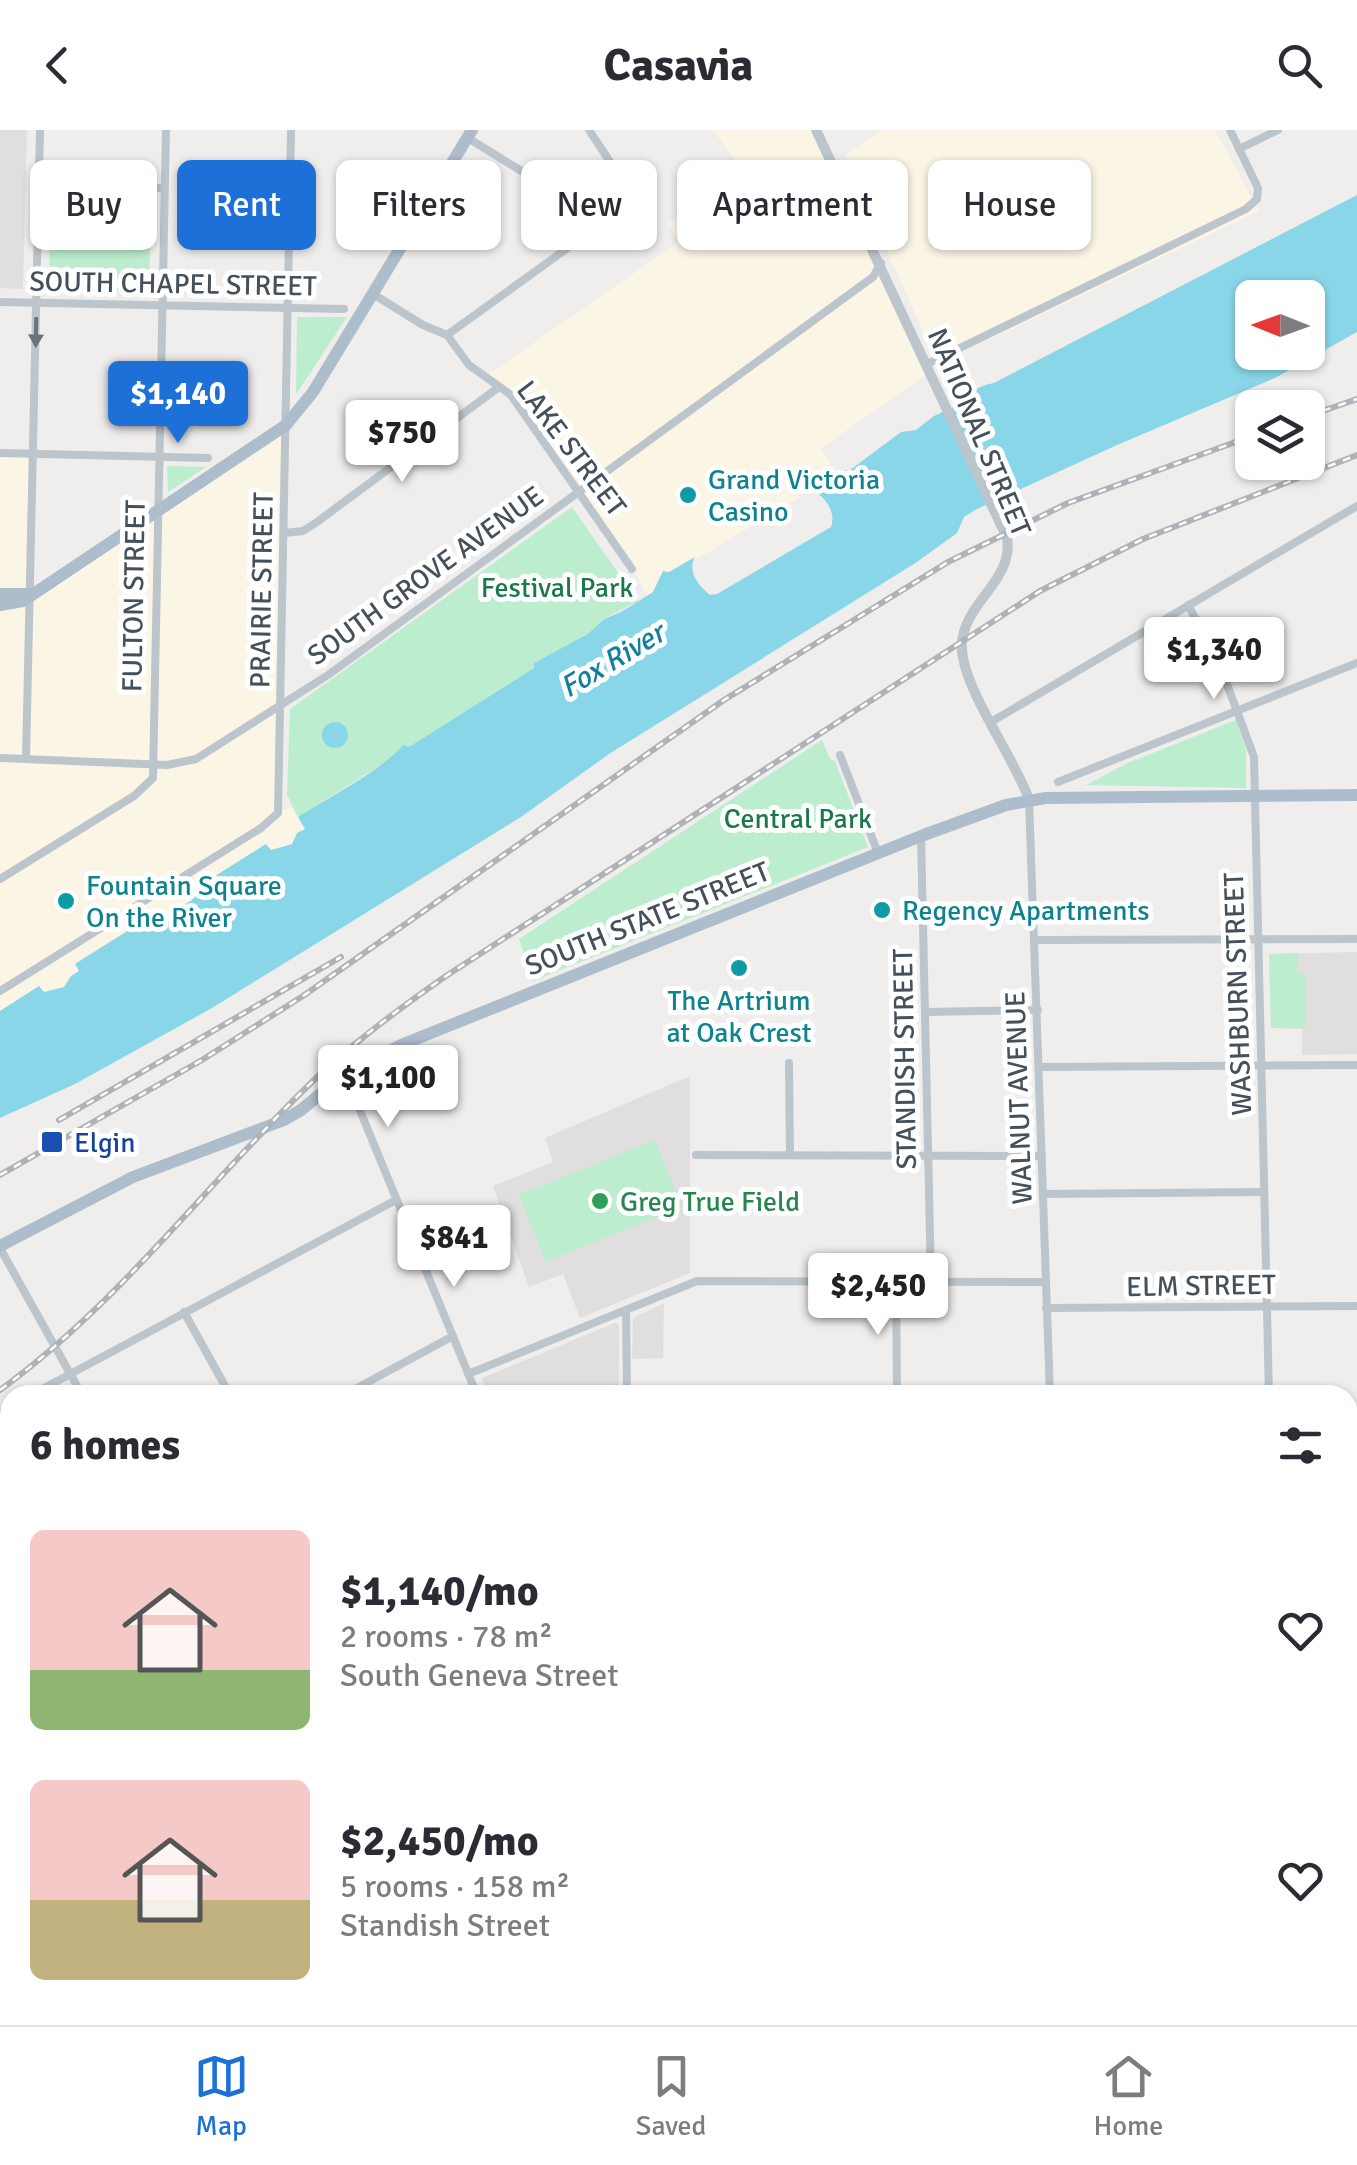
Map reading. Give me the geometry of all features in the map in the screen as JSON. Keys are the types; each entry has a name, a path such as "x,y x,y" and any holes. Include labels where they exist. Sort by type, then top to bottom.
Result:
{"main road":[{"path":"0,605 19,603 286,425 313,392 470,134"},
{"path":"0,594 30,594"},
{"name":"SOUTH STATE STREET","path":"0,1247 133,1177 284,1120 345,1074 401,1045 921,836 1029,800 1357,795"}],"street":[{"path":"39,160 40,130"},
{"name":"FULTON STREET","path":"153,762 166,130"},
{"name":"PRAIRIE STREET","path":"0,991 258,830 273,820 278,810 291,130"},
{"path":"447,335 632,200 588,130"},
{"name":"NATIONAL STREET","path":"816,130 1007,538 1007,560 967,622 962,647 968,676 1023,780 1029,800"},
{"path":"927,364 1246,208 1257,199 1258,188 1230,130"},
{"path":"1239,149 1278,130"},
{"path":"470,134 521,169"},
{"path":"157,188 164,188"},
{"path":"26,759 37,250"},
{"name":"SOUTH GROVE AVENUE","path":"0,758 175,765 192,761 328,675 873,277 881,263"},
{"name":"SOUTH GROVE AVENUE","path":"873,277 886,275"},
{"name":"LAKE STREET","path":"372,294 447,335 469,365 511,395 632,568"},
{"name":"SOUTH CHAPEL STREET","path":"0,302 344,309"},
{"path":"284,532 303,532 499,387"},
{"path":"0,453 208,458"},
{"path":"991,722 1357,506"},
{"name":"WASHBURN STREET","path":"1188,605 1218,660 1254,757 1269,1385"},
{"path":"1058,782 1357,663"},
{"path":"840,754 878,853"},
{"path":"0,879 147,786 153,778 153,762"},
{"name":"WALNUT AVENUE","path":"1029,800 1050,1385"},
{"name":"STANDISH STREET","path":"921,836 931,1282"},
{"path":"1036,940 1357,939"},
{"path":"926,1012 1038,1010"},
{"path":"789,1063 790,1155"},
{"path":"1039,1067 1357,1065"},
{"path":"345,1074 473,1385"},
{"path":"696,1155 1042,1156"},
{"path":"1043,1194 1264,1192"},
{"path":"49,1385 396,1200"},
{"path":"0,1247 77,1385"},
{"path":"468,1374 697,1281 1045,1282"},
{"path":"896,1281 897,1385"},
{"name":"ELM STREET","path":"1046,1308 1357,1306"},
{"path":"626,1310 627,1385"},
{"path":"184,1312 224,1385"},
{"path":"362,1385 453,1336"}],"shaded area":[{"path":"0,130 27,130 23,289 0,288"},
{"path":"713,130 816,130 830,160 735,160"},
{"path":"884,130 1215,130 1259,211 938,364 887,250 908,250 908,160 846,160 844,155"},
{"path":"677,217 677,237 668,224"},
{"path":"677,243 677,250 873,250 931,372 821,448 834,476 692,562 658,578 655,590 647,596 632,568 511,395 485,377"},
{"path":"286,425 279,810 292,808 305,829 290,846 271,850 266,844 188,893 193,900 184,905 178,916 157,922 152,915 75,963 79,971 64,987 44,993 39,986 0,1011 0,453 33,454 30,593"},
{"path":"1357,952 1357,1054 1302,1055 1302,1029 1271,1028 1269,954"},
{"path":"690,1076 690,1273 580,1318 563,1274 529,1287 493,1186 553,1162 545,1138"},
{"path":"664,1303 663,1358 632,1359 633,1318"},
{"path":"615,1323 619,1325 619,1385 484,1385 482,1378"}],"green space":[{"path":"50,250 150,250 149,292 49,290"},
{"path":"297,317 347,317 297,393 296,391"},
{"path":"167,466 206,467 168,492"},
{"name":"Festival Park","path":"572,507 638,601 603,619 592,632 298,817 287,795 290,709"},
{"path":"1236,720 1246,750 1246,788 1086,785 1128,763"},
{"name":"Central Park","path":"822,740 830,759 835,761 868,847 533,981 519,939"},
{"path":"1298,953 1297,974 1305,974 1306,1028 1271,1028 1269,954"},
{"name":"Greg True Field","path":"655,1140 682,1207 546,1262 519,1195"}],"water":[{"name":"Fox River","path":"1357,195 1357,332 1325,350 1325,280 1235,280 1235,370 1289,370 1247,390 1235,390 1235,395 975,510 964,517 957,533 917,562 609,754 521,817 212,1008 75,1084 0,1118 0,1011 39,986 44,992 64,987 79,971 75,964 153,915 157,922 178,916 192,900 188,893 266,844 271,850 292,844 297,833 305,829 298,817 369,773 403,745 409,747 534,668 534,663 653,592 663,571 669,572 695,557 695,578 710,595 717,594 831,527 827,503 816,492 808,491 835,472 850,470 901,432 916,430 984,386"},
{"path":"335,722 344,726 348,735 344,744 335,748 326,744 322,735 326,726"}],"railway":[{"path":"1325,410 1357,399"},
{"path":"0,1175 202,1060 303,996 724,700 948,562 1068,503 1235,442"},
{"path":"6,1385 44,1356 124,1281 314,1080 378,1025 446,976 1040,591 1143,539 1357,455"},
{"path":"59,1120 341,957"}],"place":[{"name":"Grand Victoria Casino","path":"688,495"},
{"name":"Fountain Square On the River","path":"66,901"},
{"name":"Regency Apartments","path":"882,910"},
{"name":"The Artrium at Oak Crest","path":"739,968"},
{"name":"Elgin","path":"52,1142"},
{"name":"Greg True Field","path":"600,1201"}]}
